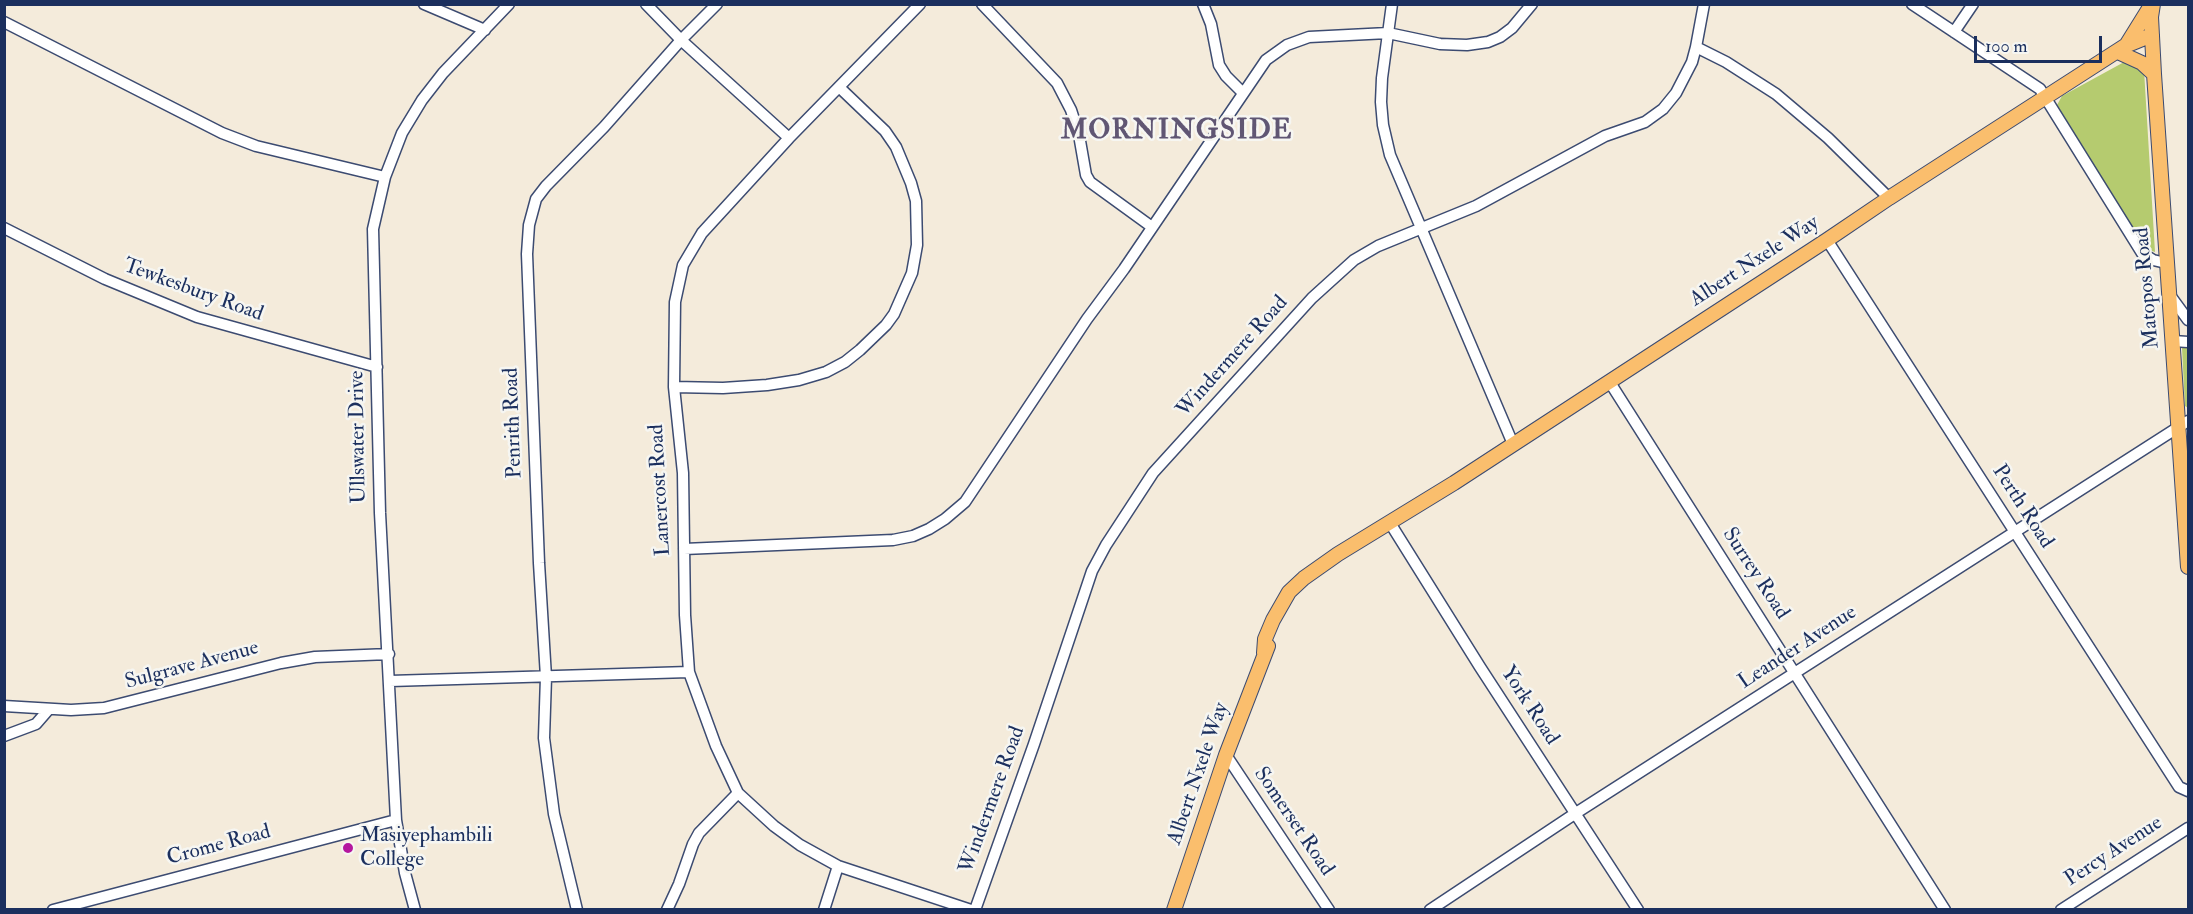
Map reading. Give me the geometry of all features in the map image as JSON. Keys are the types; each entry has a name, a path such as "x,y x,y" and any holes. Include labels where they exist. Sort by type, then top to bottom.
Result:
{"main road":[{"name":"Matopos Road","path":"2152,4 2152,41 2166,263 2184,424 2188,567"},
{"path":"2120,51 2135,33 2152,4"},
{"path":"2120,51 2152,41"},
{"path":"2120,51 2142,63 2154,74"},
{"name":"Albert Nxele Way","path":"1174,909 1226,755 1264,653 1265,639 1283,601 1296,585 1373,531 1513,444 1889,198 2120,51"}],"street":[{"path":"424,4 485,30"},
{"name":"Ullswater Drive","path":"415,909 405,873 396,820 381,513 374,229 385,177 402,133 422,100 443,73 509,4"},
{"path":"646,4 681,40 789,138"},
{"name":"Penrith Road","path":"577,909 554,814 544,738 546,677 538,563 527,255 532,210 536,199 546,186 604,127 681,40 717,4"},
{"name":"Lanercost Road","path":"920,4 789,138 702,233 683,265 675,302 674,387 683,473 685,615 689,672 716,746 738,793 774,826 800,845 838,866 973,909"},
{"path":"982,4 1057,83 1071,110 1089,182 1152,227"},
{"path":"1203,4 1211,24 1219,65 1226,76 1243,93"},
{"path":"1392,4 1382,78 1383,125 1390,155 1513,444"},
{"path":"684,549 893,540 913,536 945,519 965,502 1087,319 1266,60 1278,50 1309,37 1388,33 1440,44 1467,45 1488,42 1512,28 1532,4"},
{"name":"Windermere Road","path":"973,909 1034,744 1092,571 1138,495 1164,459 1201,422 1331,278 1354,260 1378,246 1476,206 1605,136 1645,122 1663,108 1676,93 1692,62 1704,4"},
{"path":"1912,4 2032,81 2047,97 2142,253 2153,260 2166,263"},
{"path":"1954,32 1973,4"},
{"path":"4,22 222,133 256,146 385,177"},
{"path":"1696,47 1720,58 1776,94 1828,138 1889,198"},
{"path":"674,387 723,388 767,385 800,380 826,372 845,362 860,350 894,314 912,273 917,244 916,201 896,147 885,132 840,88"},
{"path":"4,241 7,229"},
{"name":"Tewkesbury Road","path":"7,229 105,279 197,317 377,367"},
{"name":"Perth Road","path":"1827,240 2179,787 2188,791"},
{"path":"2169,294 2188,320"},
{"path":"2173,341 2188,342"},
{"name":"Surrey Road","path":"1608,381 1796,672 1945,909"},
{"name":"Leander Avenue","path":"1430,909 2184,424"},
{"name":"York Road","path":"1386,525 1638,909"},
{"name":"Sulgrave Avenue","path":"4,706 49,710 104,708 281,663 315,657 389,654"},
{"path":"390,681 689,672"},
{"path":"4,736 36,724 49,710"},
{"name":"Somerset Road","path":"1226,755 1329,909"},
{"path":"667,909 699,833 738,793"},
{"name":"Crome Road","path":"53,909 396,820"},
{"name":"Percy Avenue","path":"2061,909 2188,828"},
{"path":"824,909 838,866"}],"green space":[{"path":"2126,61 2144,70 2155,252 2146,249 2057,105 2062,96"},
{"path":"2182,348 2188,348 2188,408 2185,406"}],"place":[{"name":"Masiyephambili College","path":"348,848"}],"district":[{"name":"MORNINGSIDE","path":"1177,132"}]}
